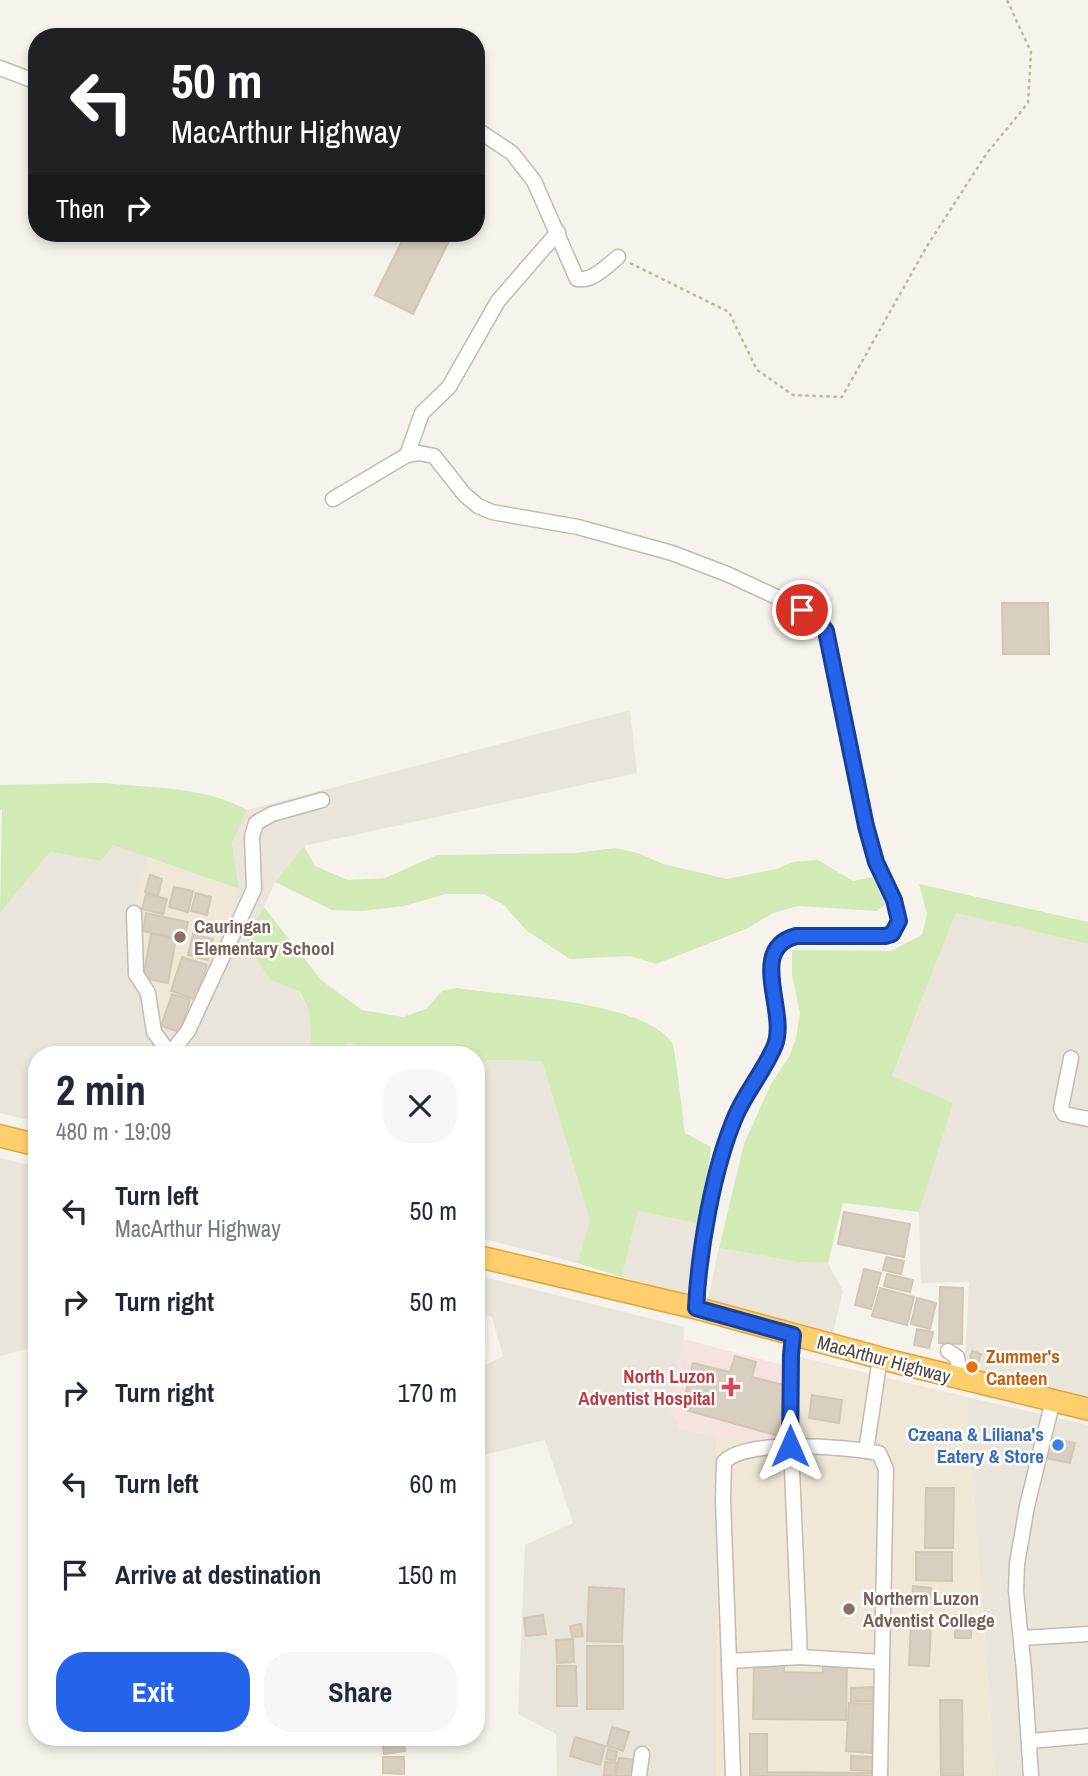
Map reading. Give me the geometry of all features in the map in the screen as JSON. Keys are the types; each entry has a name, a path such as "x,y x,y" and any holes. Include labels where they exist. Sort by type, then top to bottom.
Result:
{"highway":[{"path":"0,1136 28,1143"},
{"name":"MacArthur Highway","path":"485,1258 696,1308 960,1379 1088,1409"}],"street":[{"path":"0,68 28,79"},
{"path":"485,136 512,153 534,181 558,232 573,273 580,280 591,277 618,257"},
{"path":"407,455 414,429 422,413 449,387 498,301 558,232"},
{"path":"333,499 407,455 419,453 434,456 464,494 478,506 492,512 578,527 672,553 781,599 817,619 826,631 866,826 876,862 894,900 899,921 892,934 885,936 796,936 782,940 775,950 772,980 778,1016 778,1037 775,1047 746,1093 725,1145 706,1232 696,1308"},
{"path":"176,1046 188,1031 254,889 253,836 256,822 272,814 321,800"},
{"path":"134,913 136,974 148,993 154,1032 164,1046"},
{"path":"1071,1058 1060,1108 1064,1114 1088,1119"},
{"path":"793,1335 790,1446 800,1657"},
{"path":"948,1350 957,1357 960,1379"},
{"path":"866,1451 880,1358"},
{"path":"1031,1776 1022,1638 1016,1591 1017,1564 1027,1506 1054,1400"},
{"path":"733,1776 724,1462 730,1455 790,1446 879,1453 886,1469 880,1776"},
{"path":"1022,1638 1088,1634"},
{"path":"729,1661 800,1657 882,1662"},
{"path":"1030,1741 1088,1736"},
{"path":"639,1776 642,1754"}],"path":[{"path":"618,257 729,312 757,370 793,395 842,397 927,246 987,153 1028,103 1031,52 1007,0"}],"shaded area":[{"path":"630,710 637,773 304,846 275,882 264,907 246,935 271,979 299,992 309,1011 311,1046 28,1046 28,1120 0,1113 0,913 50,852 101,861 113,845 130,849 149,858 136,899 209,975 239,889 232,843 247,810"},
{"name":"Cauringan Elementary School","path":"149,858 239,889 209,975 180,1032 154,1026 139,974 136,899"},
{"path":"956,913 1088,944 1088,1402 964,1372 969,1282 921,1283 919,1212 952,1104 892,1077"},
{"path":"345,1043 383,1046 344,1046"},
{"path":"485,1060 542,1061 590,1221 577,1263 485,1239"},
{"path":"0,1158 28,1165 28,1348 0,1356"},
{"path":"638,1211 701,1224 689,1297 622,1277"},
{"path":"719,1248 797,1262 828,1263 843,1291 831,1341 707,1303"},
{"path":"485,1277 684,1327 679,1428 716,1436 716,1776 557,1776 556,1734 518,1714 525,1545 573,1523 545,1440 485,1455 485,1365 503,1356 492,1317 485,1315"},
{"name":"North Luzon Adventist Hospital","path":"683,1339 787,1366 788,1442 716,1436 679,1428 670,1409"},
{"name":"Northern Luzon Adventist College","path":"787,1354 967,1397 995,1776 716,1776 716,1436 788,1441"},
{"path":"967,1397 1088,1425 1088,1776 995,1776"}],"green space":[{"path":"102,783 195,792 213,796 247,810 232,843 239,889 113,845 101,861 50,852 0,913 0,785"},
{"path":"304,846 315,866 348,880 385,878 437,855 575,853 615,848 638,853 663,864 727,879 777,869 793,862 818,860 853,881 873,877 885,905 877,911 798,906 773,913 746,929 656,964 630,956 570,959 527,931 504,905 483,894 446,894 404,906 362,911 332,910 275,882"},
{"path":"919,884 1088,922 1088,944 956,913 892,1076 953,1103 919,1212 843,1203 828,1263 797,1262 719,1248 744,1144 770,1086 790,1055 796,1038 800,1013 792,975 792,950 891,951 922,935 927,914"},
{"path":"264,907 321,980 362,1010 403,1017 426,1009 442,991 457,988 573,1002 633,1017 657,1029 674,1048 685,1133 711,1147 701,1224 638,1211 622,1277 577,1263 590,1221 542,1061 485,1060 485,1046 372,1046 346,1043 344,1046 311,1046 309,1011 300,992 271,980 258,962 246,935"}],"building":[{"path":"402,242 449,242 413,314 375,295"},
{"path":"1002,603 1048,603 1049,654 1003,654"},
{"path":"150,875 162,879 158,896 145,892"},
{"path":"174,887 193,891 188,912 169,907"},
{"path":"196,893 211,897 207,915 191,911"},
{"path":"146,894 167,899 163,914 142,909"},
{"path":"146,913 188,922 184,940 143,931"},
{"path":"151,934 176,939 168,983 143,978"},
{"path":"193,934 213,939 208,960 188,955"},
{"path":"182,957 207,965 196,1000 171,991"},
{"path":"172,994 190,1000 180,1032 161,1026"},
{"path":"844,1212 910,1224 904,1257 838,1244"},
{"path":"886,1257 904,1261 901,1274 883,1270"},
{"path":"864,1269 881,1273 871,1309 855,1305"},
{"path":"887,1274 913,1280 910,1292 884,1286"},
{"path":"940,1287 963,1288 962,1344 939,1343"},
{"path":"880,1288 914,1297 907,1325 872,1316"},
{"path":"917,1298 936,1303 930,1329 911,1324"},
{"path":"917,1329 933,1332 929,1348 914,1345"},
{"path":"972,1351 981,1354 975,1373 967,1371"},
{"path":"735,1356 756,1362 752,1377 784,1385 786,1438 682,1409 693,1363 730,1372"},
{"path":"812,1395 842,1400 839,1423 809,1418"},
{"path":"1050,1438 1075,1443 1070,1463 1046,1458"},
{"path":"926,1488 954,1488 953,1548 925,1548"},
{"path":"916,1552 952,1552 952,1581 916,1580"},
{"path":"913,1586 931,1588 930,1603 912,1601"},
{"path":"589,1587 624,1589 622,1642 587,1641"},
{"path":"543,1615 546,1634 526,1636 524,1618"},
{"path":"955,1615 971,1615 971,1638 955,1638"},
{"path":"911,1623 931,1624 929,1666 909,1665"},
{"path":"581,1624 583,1636 572,1637 570,1626"},
{"path":"573,1639 574,1662 557,1663 556,1640"},
{"path":"587,1646 623,1646 623,1709 587,1709"},
{"path":"754,1665 784,1665 784,1672 823,1673 823,1665 847,1665 846,1720 753,1719"},
{"path":"557,1666 576,1666 577,1706 557,1706"},
{"path":"873,1687 873,1701 851,1701 851,1688"},
{"path":"940,1700 962,1700 963,1776 941,1776"},
{"path":"849,1703 875,1704 871,1753 846,1751"},
{"path":"612,1727 629,1732 623,1751 607,1746"},
{"path":"750,1734 767,1734 767,1772 873,1773 873,1776 750,1776"},
{"path":"575,1737 605,1746 600,1765 570,1756"},
{"path":"383,1746 404,1746 405,1751 384,1754"},
{"path":"608,1749 617,1752 615,1761 606,1759"},
{"path":"851,1756 873,1757 873,1771 851,1770"},
{"path":"383,1757 404,1757 404,1774 383,1773"},
{"path":"619,1758 637,1760 635,1776 616,1776"},
{"path":"605,1762 616,1763 615,1776 604,1775"}],"place":[{"name":"Cauringan Elementary School","path":"180,937"},
{"name":"Zummer's Canteen","path":"972,1367"},
{"name":"North Luzon Adventist Hospital","path":"731,1387"},
{"name":"Czeana & Liliana's Eatery & Store","path":"1058,1445"},
{"name":"Northern Luzon Adventist College","path":"849,1609"}],"route":[{"path":"790,1446 793,1335 696,1308 698,1282 716,1183 735,1118 778,1037 778,1016 772,980 775,950 782,940 796,936 885,936 897,929 899,921 894,900 876,862 866,826 826,631 817,619 802,610"}]}
